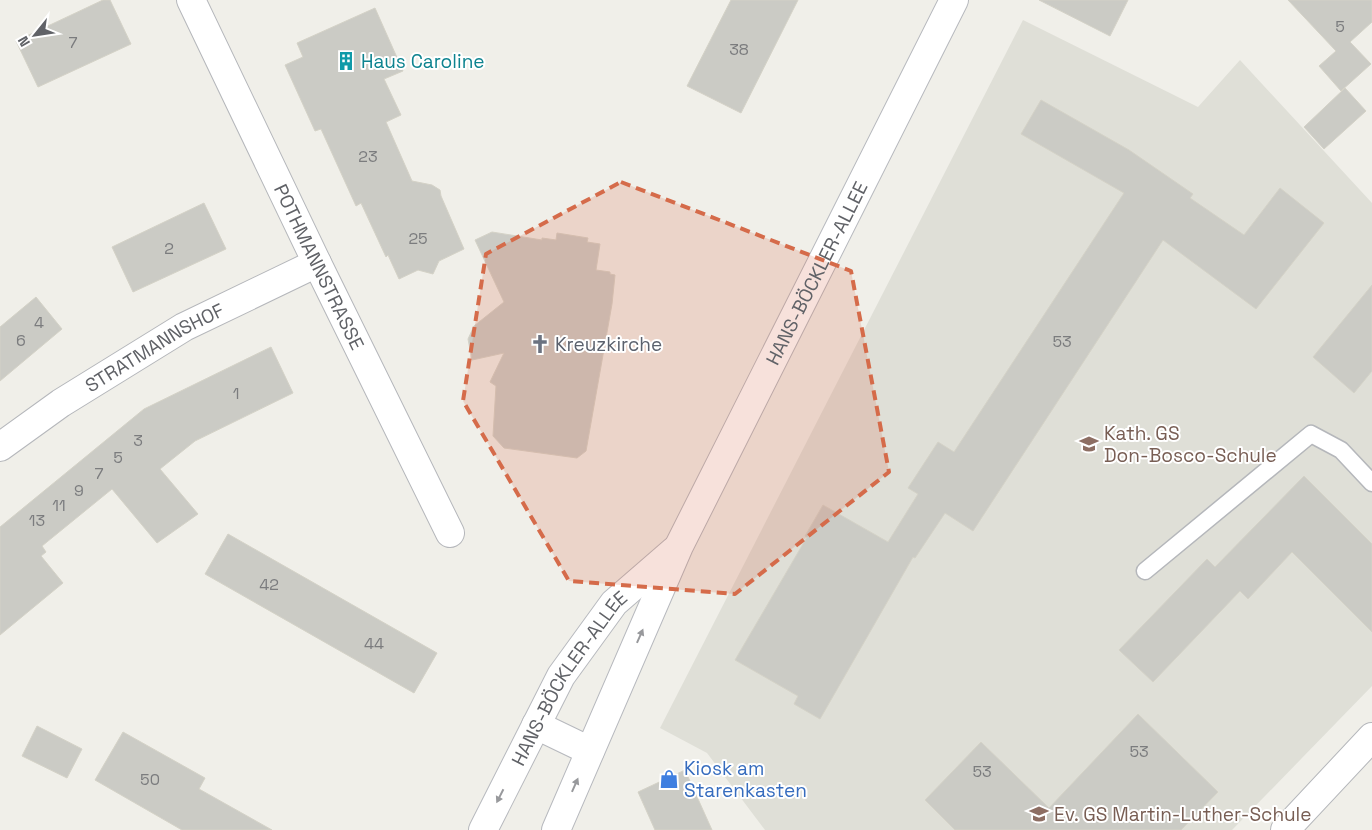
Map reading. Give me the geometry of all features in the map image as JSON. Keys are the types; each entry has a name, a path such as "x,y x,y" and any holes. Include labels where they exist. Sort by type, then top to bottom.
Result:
{"street":[{"name":"POTHMANNSTRASSE","path":"191,0 316,263 450,533"},
{"name":"HANS-BÖCKLER-ALLEE","path":"556,830 679,546 954,0"},
{"name":"STRATMANNSHOF","path":"0,447 62,403 184,327 316,263"},
{"name":"HANS-BÖCKLER-ALLEE","path":"483,830 561,676 614,603 679,546"},
{"path":"536,725 590,751"},
{"path":"1285,830 1372,737"}],"lane":[{"path":"1145,572 1312,434 1341,450 1372,482"}],"highlighted area":[{"path":"621,182 851,271 889,472 735,594 569,581 463,401 486,254"}],"shaded area":[{"name":"Kath. GS Don-Bosco-Schule","path":"1023,20 1198,107 1240,60 1372,203 1372,686 1232,830 765,830 707,753 660,728"}],"building":[{"path":"103,0 110,0 131,44 38,87 16,41"},
{"path":"731,0 798,0 741,113 687,86"},
{"path":"1039,0 1128,0 1110,36"},
{"path":"1288,0 1372,0 1372,22 1350,42 1371,64 1341,91 1319,66 1336,51"},
{"path":"375,8 403,71 384,79 401,115 386,122 412,181 432,185 440,190 464,249 439,261 433,274 418,270 399,279 388,255 386,257 361,203 356,206 321,129 315,131 285,65 303,57 297,43"},
{"path":"1345,88 1366,111 1324,149 1304,127"},
{"path":"1041,100 1129,150 1193,194 1190,198 1244,235 1280,188 1324,223 1256,309 1163,240 973,531 945,513 915,558 913,557 820,719 794,704 798,696 735,660 807,537 805,536 823,505 888,542 918,494 908,488 938,442 954,452 1124,193 1021,134"},
{"path":"204,203 226,249 133,292 112,247"},
{"name":"Kreuzkirche","path":"492,232 542,240 542,238 556,240 557,233 588,238 587,242 600,244 596,270 610,272 610,274 615,275 612,304 586,451 577,458 504,448 493,436 496,386 490,382 504,353 472,360 468,339 474,326 504,302 475,240"},
{"path":"1372,285 1372,371 1354,393 1313,357"},
{"path":"36,297 62,329 0,381 0,327"},
{"path":"271,347 293,393 195,441 160,469 198,514 157,543 112,489 42,546 46,552 41,556 63,583 0,635 0,527 144,409"},
{"path":"1304,476 1372,544 1372,632 1292,552 1248,599 1240,591 1153,682 1119,650 1207,559 1215,567"},
{"path":"228,534 437,653 414,693 205,574"},
{"path":"1138,714 1218,792 1181,830 955,830 925,800 981,742 1049,808"},
{"path":"37,726 82,749 67,778 22,756"},
{"path":"123,732 205,778 199,789 272,830 182,830 95,780"},
{"path":"685,770 712,830 655,830 638,792"}],"place":[{"name":"Haus Caroline","path":"346,61"},
{"name":"Kreuzkirche","path":"540,344"},
{"name":"Kath. GS Don-Bosco-Schule","path":"1089,444"},
{"name":"Kiosk am Starenkasten","path":"669,779"},
{"name":"Ev. GS Martin-Luther-Schule","path":"1039,814"}]}
